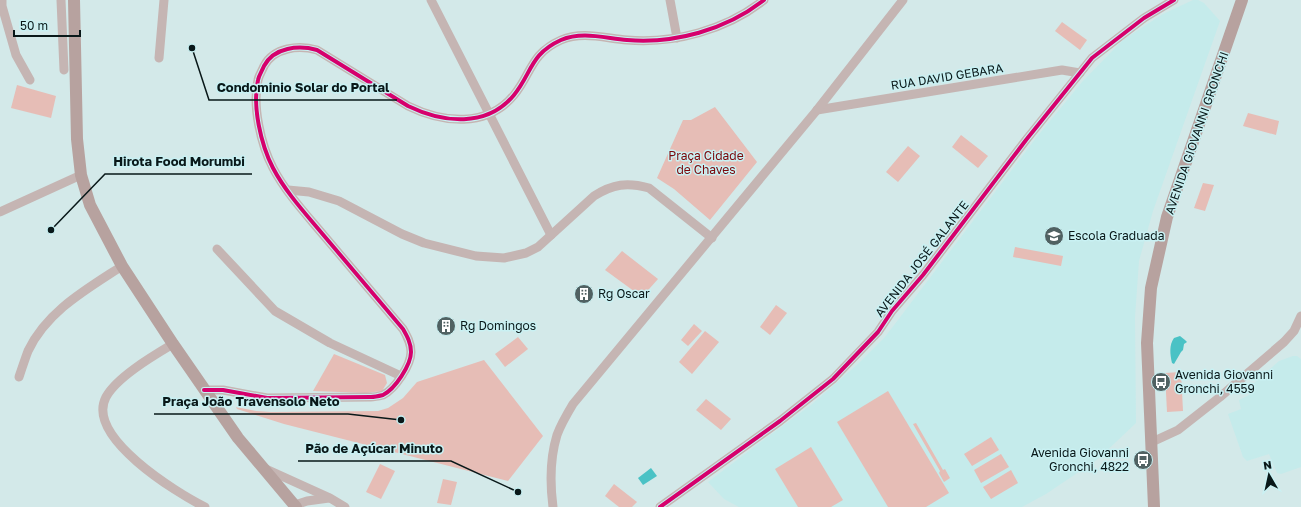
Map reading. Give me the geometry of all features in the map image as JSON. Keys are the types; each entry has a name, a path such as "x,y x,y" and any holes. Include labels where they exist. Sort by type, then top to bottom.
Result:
{"main road":[{"path":"74,0 77,139 81,175 90,205 122,266 204,390 238,438 266,469 295,506"},
{"name":"AVENIDA GIOVANNI GRONCHI","path":"1154,507 1147,343 1150,288 1167,216 1242,0"}],"street":[{"path":"2,0 2,6 16,55 30,80"},
{"path":"61,0 64,70"},
{"path":"160,58 164,0"},
{"path":"431,0 551,235"},
{"path":"670,0 677,38"},
{"path":"204,390 223,390 267,398 371,397 382,395 389,391 401,376 410,360 410,343 403,328 300,207 273,168 261,134 256,95 258,80 266,62 272,56 281,51 294,47 304,47 317,50 408,106 427,114 442,118 455,120 473,118 489,114 508,101 538,56 560,40 573,36 587,35 637,41 677,38 722,25 740,16 764,0"},
{"path":"553,507 553,451 558,433 573,404 817,110 903,0"},
{"name":"AVENIDA JOSÉ GALANTE","path":"660,507 780,421 833,379 878,332 892,311 923,275 1026,140 1092,58 1144,18 1174,0"},
{"name":"RUA DAVID GEBARA","path":"817,110 1062,70 1080,73"},
{"path":"0,212 81,175"},
{"path":"288,190 309,192 339,201 410,238 424,243 476,256 492,258 513,257 538,247 594,196 604,190 628,184 639,185 653,191 712,238"},
{"path":"217,249 275,311 330,343 401,376"},
{"path":"19,377 29,350 45,325 68,302 122,266"},
{"path":"1152,442 1178,430 1284,342 1300,324"},
{"path":"173,344 155,355 120,381 106,398 104,412 107,424 113,437 121,446 159,479 205,507"},
{"path":"266,469 330,498 345,507"},
{"path":"295,506 307,501 330,498"}],"shaded area":[{"name":"Escola Graduada","path":"1193,0 1198,0 1204,3 1220,21 1153,211 1139,261 1135,317 1136,423 1098,459 1046,494 1022,507 739,507 724,499 708,482 811,405 858,364 885,337 1036,138 1082,82 1123,40 1163,14"},
{"path":"1297,356 1301,359 1301,467 1281,474 1277,473 1269,454 1247,461 1243,457 1228,414 1241,409 1239,400 1251,394 1254,383 1279,361"}],"green space":[{"path":"1062,22 1087,40 1080,50 1055,31"},
{"path":"17,85 56,96 51,118 11,108"},
{"name":"Praça Cidade de Chaves","path":"715,107 757,162 710,220 674,189 657,178 683,120 691,120"},
{"path":"1248,113 1279,121 1276,135 1243,126"},
{"path":"961,135 988,156 978,168 952,147"},
{"path":"908,146 920,156 898,182 886,172"},
{"path":"1203,183 1214,185 1205,211 1194,208"},
{"path":"1015,247 1063,256 1061,266 1013,257"},
{"path":"622,251 658,279 642,297 605,270"},
{"path":"776,305 787,313 770,335 760,327"},
{"path":"694,324 702,331 688,346 681,340"},
{"path":"705,331 719,342 692,374 679,362"},
{"path":"518,337 528,349 505,367 495,354"},
{"path":"334,354 385,375 387,383 382,391 366,393 313,391"},
{"path":"484,360 543,436 508,481 284,424 237,409 236,407 271,412 378,411 388,408 403,398 417,382"},
{"path":"1181,372 1183,411 1167,412 1165,373"},
{"path":"888,391 949,493 926,507 888,507 837,422"},
{"path":"706,399 731,419 721,430 696,410"},
{"path":"916,423 943,470 945,469 950,478 944,482 939,473 940,471 913,424"},
{"path":"991,437 999,450 972,466 964,454"},
{"path":"811,447 843,500 831,507 798,507 775,469"},
{"path":"1001,454 1009,467 981,483 974,470"},
{"path":"380,464 395,471 381,499 366,492"},
{"path":"1011,470 1018,483 991,499 983,487"},
{"path":"443,479 457,482 451,505 437,503"},
{"path":"614,484 637,502 632,507 619,507 605,496"}],"water":[{"path":"1180,336 1187,342 1184,344 1183,350 1174,364 1172,363 1170,353 1172,341 1174,338"},
{"path":"651,468 657,476 643,485 638,478"}],"cycle path":[{"path":"204,390 223,390 267,398 376,397 383,395 392,388 402,376 410,357 410,346 403,329 295,201 273,168 261,137 257,113 256,90 258,78 264,66 274,55 280,51 295,48 310,48 317,50 408,106 421,112 436,116 450,119 464,119 491,113 503,106 520,87 533,64 543,51 561,40 577,36 645,41 681,37 716,27 733,19 764,0"},
{"path":"660,507 780,421 833,379 878,332 892,311 923,275 1026,140 1092,58 1144,18 1174,0"}],"place":[{"name":"Condominio Solar do Portal","path":"192,48"},
{"name":"Hirota Food Morumbi","path":"51,230"},
{"name":"Escola Graduada","path":"1054,236"},
{"name":"Rg Oscar","path":"584,294"},
{"name":"Rg Domingos","path":"446,326"},
{"name":"Avenida Giovanni Gronchi, 4559","path":"1161,382"},
{"name":"Praça João Travensolo Neto","path":"401,420"},
{"name":"Avenida Giovanni Gronchi, 4822","path":"1143,460"},
{"name":"Pão de Açúcar Minuto","path":"518,492"}]}
